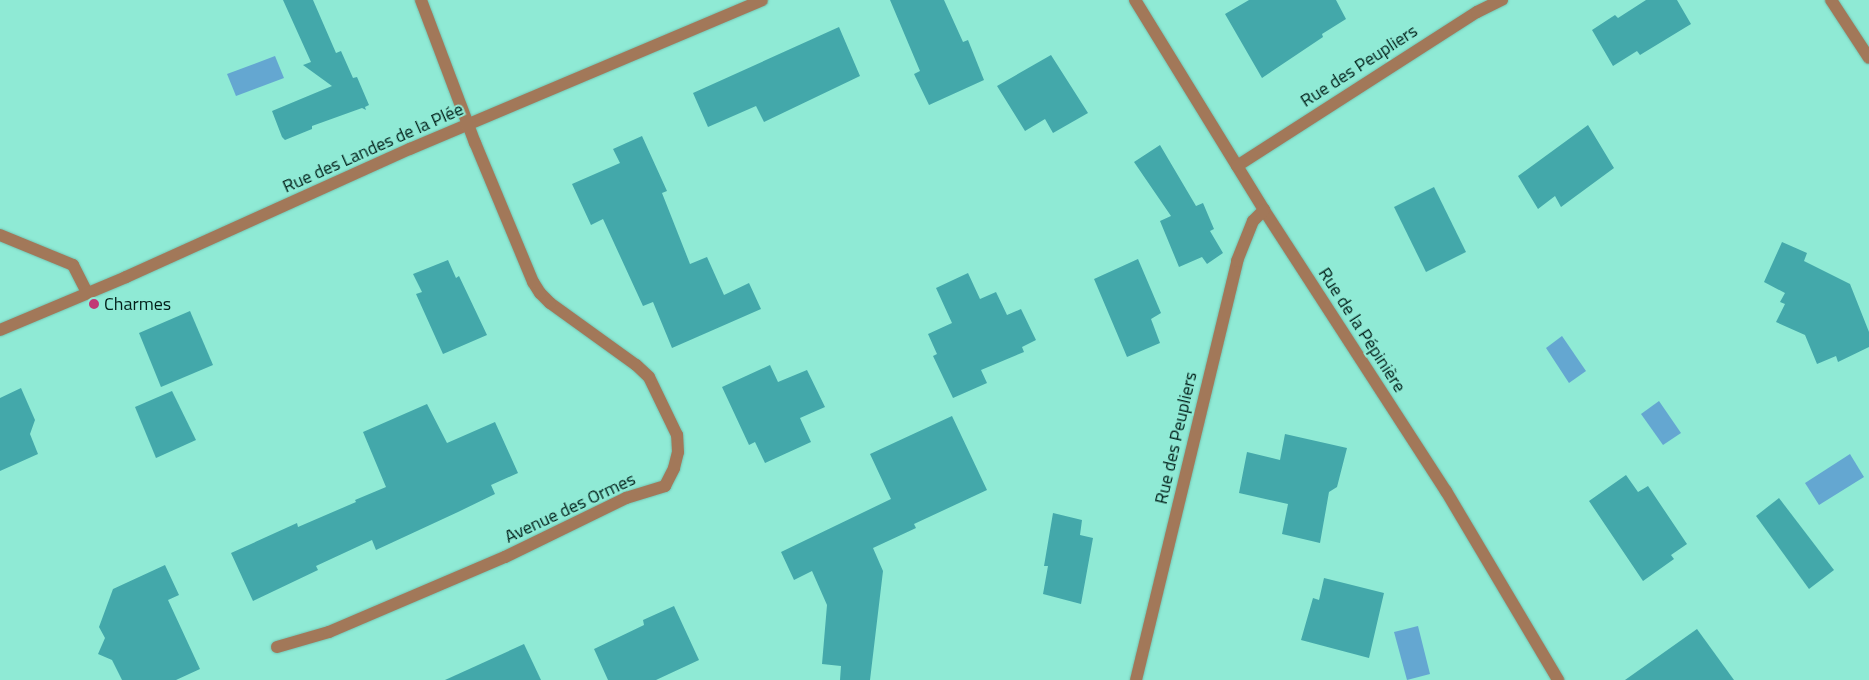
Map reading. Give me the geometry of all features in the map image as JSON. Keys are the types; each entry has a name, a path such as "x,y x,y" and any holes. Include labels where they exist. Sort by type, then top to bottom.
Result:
{"street":[{"name":"Avenue des Ormes","path":"278,647 328,632 505,557 626,498 665,486 674,468 678,452 677,435 649,377 636,365 550,303 533,282 468,125 421,0"},
{"name":"Rue des Landes de la Plée","path":"0,330 468,125 762,0"},
{"name":"Rue de la Pépinière","path":"1135,0 1264,210 1446,490 1558,680"},
{"name":"Rue des Peupliers","path":"1237,166 1477,12 1502,0"},
{"path":"1831,0 1869,58"},
{"name":"Rue des Peupliers","path":"1136,680 1237,261 1253,221 1264,210"},
{"path":"0,235 72,265 87,293"}],"water":[{"path":"275,56 284,78 236,96 227,74"},
{"path":"1562,336 1586,371 1569,383 1546,348"},
{"path":"1659,401 1681,433 1663,445 1641,414"},
{"path":"1850,454 1864,477 1819,505 1805,483"},
{"path":"1418,626 1430,674 1407,680 1394,632"}],"building":[{"path":"283,0 313,0 336,53 341,51 353,78 357,77 369,105 365,107 366,110 362,108 312,126 312,129 285,140 282,137 272,111 332,86 303,65 311,62"},
{"path":"890,0 944,0 963,42 968,40 984,80 929,105 914,74 920,71"},
{"path":"1249,0 1336,0 1346,19 1322,34 1323,37 1262,78 1225,14"},
{"path":"1646,0 1677,0 1691,24 1640,55 1637,51 1613,66 1592,30 1615,15 1618,18"},
{"path":"839,27 860,76 764,122 756,106 708,127 693,93"},
{"path":"1051,55 1088,113 1053,133 1045,119 1025,131 997,86"},
{"path":"1588,125 1614,168 1561,207 1555,196 1538,209 1518,176"},
{"path":"642,136 667,191 662,193 690,264 707,257 724,295 749,283 761,309 672,348 653,302 643,306 603,219 591,225 572,184 620,163 613,149"},
{"path":"1160,145 1196,206 1203,203 1214,229 1210,231 1223,253 1207,264 1202,257 1179,267 1160,221 1171,216 1134,162"},
{"path":"1434,187 1466,252 1426,272 1394,207"},
{"path":"1782,242 1807,253 1804,261 1850,284 1869,332 1869,347 1838,362 1836,356 1817,364 1805,335 1776,322 1785,304 1780,302 1785,293 1764,282"},
{"path":"1138,259 1161,313 1151,319 1160,343 1127,357 1094,279"},
{"path":"448,260 456,278 459,276 487,335 443,354 416,294 422,292 413,274"},
{"path":"968,273 980,299 996,292 1007,315 1021,309 1036,340 1022,347 1024,352 981,370 987,383 953,398 933,356 937,354 928,334 952,323 936,288"},
{"path":"190,311 213,365 161,387 139,333"},
{"path":"770,365 778,382 807,370 825,407 800,418 811,442 765,463 755,442 749,445 722,387"},
{"path":"21,388 35,420 30,434 38,454 0,471 0,398"},
{"path":"172,391 196,440 156,458 135,407"},
{"path":"427,404 447,443 495,422 518,473 491,485 495,494 458,512 376,550 372,540 316,566 318,570 253,601 231,553 297,523 298,527 386,487 363,432"},
{"path":"952,416 987,490 914,524 916,528 873,548 883,571 870,680 840,680 841,666 822,664 827,605 812,571 794,580 781,552 891,499 870,454"},
{"path":"1285,434 1347,448 1337,487 1329,492 1320,543 1282,534 1288,504 1239,493 1247,452 1280,460"},
{"path":"1626,475 1638,492 1648,486 1687,544 1671,555 1674,559 1643,581 1589,501"},
{"path":"1779,498 1834,570 1809,589 1756,516"},
{"path":"1053,513 1082,520 1080,535 1093,538 1081,604 1043,594 1048,566 1044,566"},
{"path":"165,565 179,595 168,600 200,669 176,680 122,680 112,660 98,654 105,638 99,627 113,589"},
{"path":"1324,578 1384,593 1369,658 1301,640 1313,598 1319,600"},
{"path":"674,606 699,660 656,680 608,680 594,649 644,625 643,620"},
{"path":"1697,629 1734,680 1625,680"},
{"path":"524,644 541,680 445,680"}],"place":[{"name":"Charmes","path":"94,304"}]}
